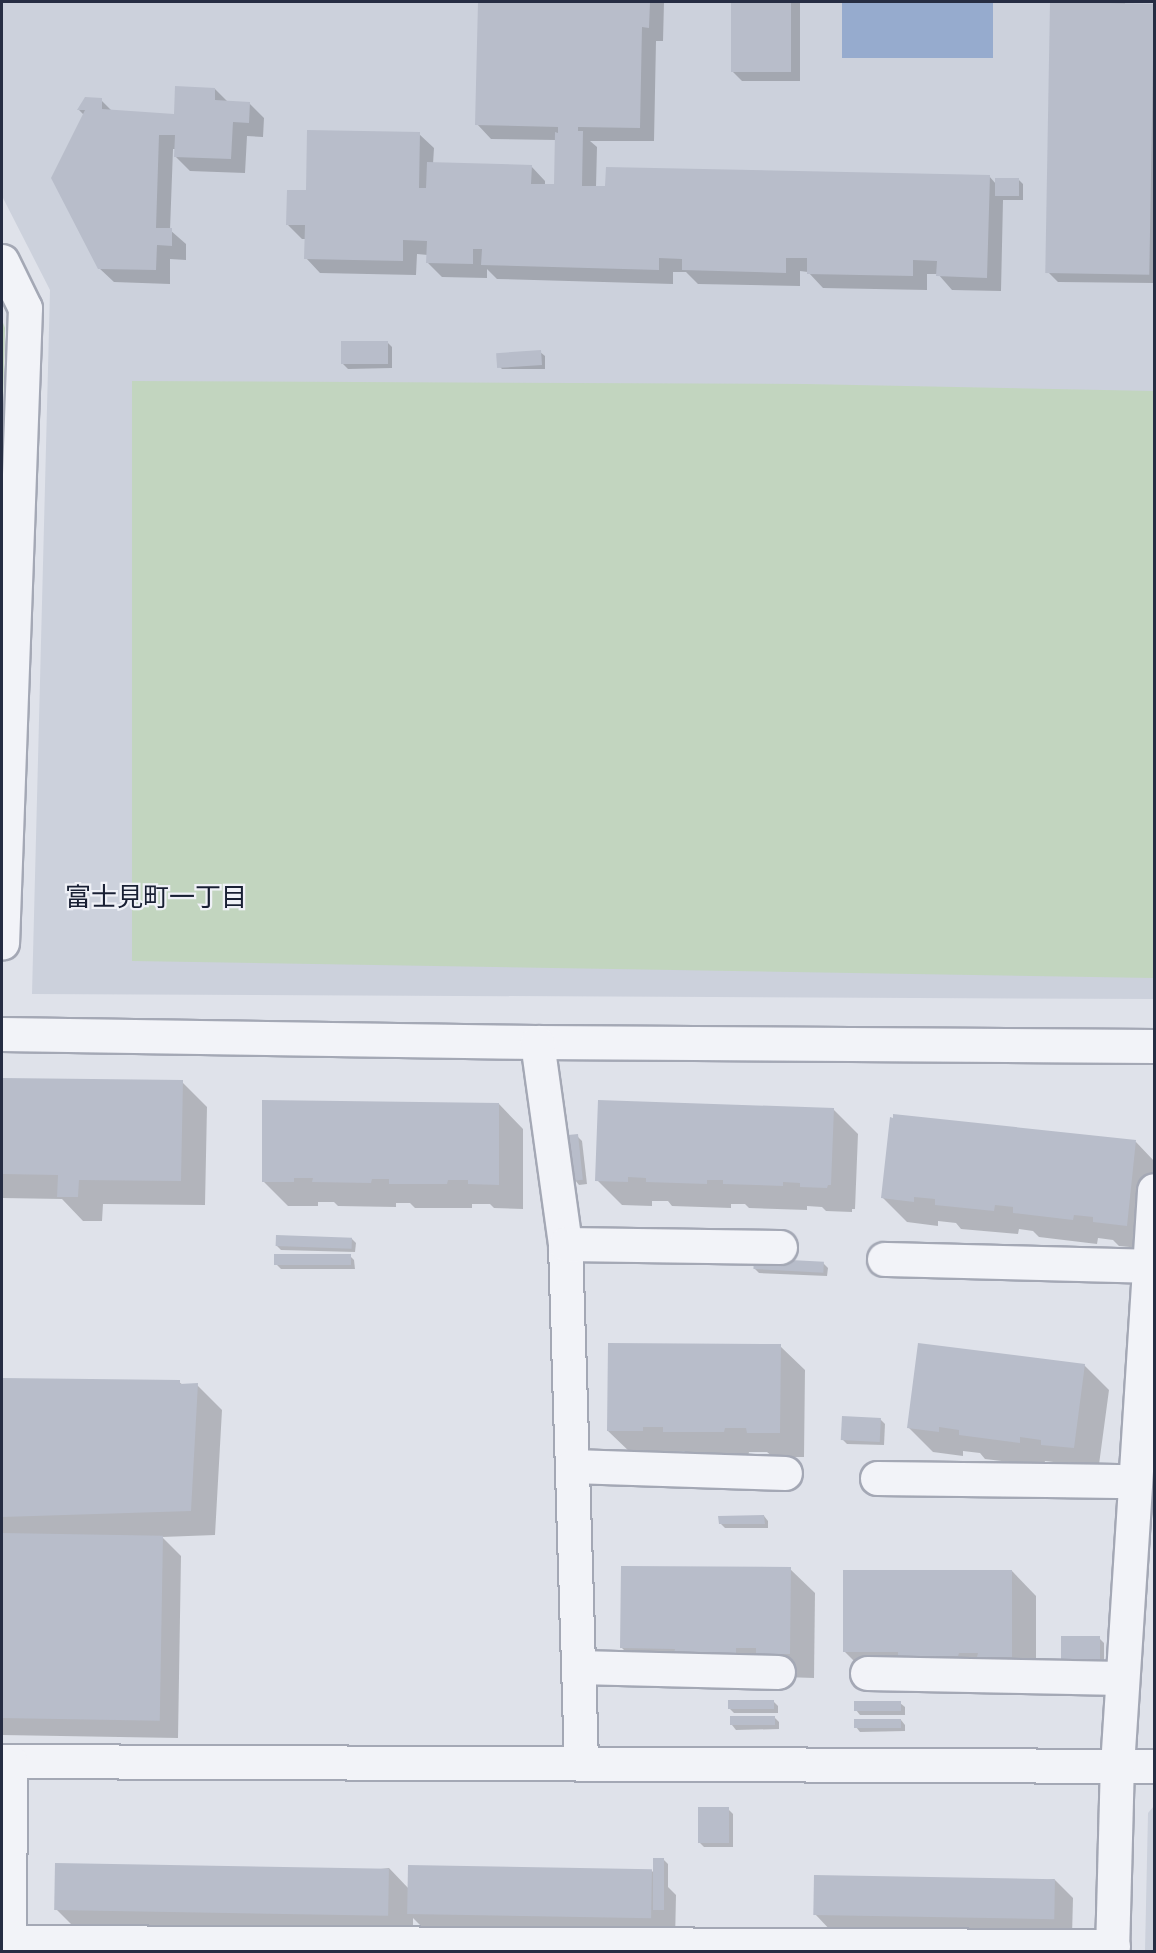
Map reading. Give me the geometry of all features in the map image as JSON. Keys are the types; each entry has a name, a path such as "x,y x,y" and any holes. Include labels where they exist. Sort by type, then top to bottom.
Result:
{"street":[{"path":"2,261 25,308 2,943"},
{"path":"2,1034 537,1042 1155,1046"},
{"path":"537,1042 565,1244 581,1763"},
{"path":"1155,1190 1117,1766 1112,1949 9,1947 6,1761 581,1763 1117,1766 1155,1766"},
{"path":"565,1244 780,1247"},
{"path":"884,1259 1149,1266"},
{"path":"572,1466 785,1473"},
{"path":"876,1478 1135,1481"},
{"path":"578,1667 778,1672"},
{"path":"867,1673 1122,1678"}],"shaded area":[{"path":"2,2 1154,2 1154,999 32,994 50,290 2,196"},
{"path":"1154,1806 1154,1951 1145,1951 1148,1813"}],"green space":[{"path":"2,320 5,328 2,441"},
{"path":"132,381 806,384 1154,391 1154,978 132,961"}],"water":[{"path":"842,2 993,2 993,58 842,58"}],"building":[{"path":"478,2 650,2 649,28 642,27 640,128 578,127 578,131 583,131 582,186 605,186 606,167 990,175 987,278 936,276 937,261 913,260 913,276 807,274 807,258 786,258 786,273 682,270 682,259 659,258 659,270 481,265 482,249 473,249 473,264 426,263 427,241 403,240 403,261 304,259 305,225 286,225 287,190 306,190 307,130 420,132 419,188 426,188 427,162 532,165 531,184 554,184 555,132 558,133 558,127 475,125"},
{"path":"731,2 791,2 791,72 731,72"},
{"path":"1050,2 1154,4 1149,275 1045,273"},
{"path":"175,86 215,88 215,100 250,102 249,123 233,122 231,159 174,157 175,135 159,135 156,228 172,228 172,246 157,245 156,270 98,269 51,178 85,110 77,110 85,97 102,98 102,109 174,114"},
{"path":"995,178 1019,178 1019,196 995,196"},
{"path":"341,341 388,341 388,364 341,364"},
{"path":"541,350 542,365 497,368 496,353"},
{"path":"2,1078 183,1080 181,1181 79,1180 78,1197 57,1197 58,1175 2,1174"},
{"path":"262,1100 499,1103 499,1185 468,1184 468,1180 448,1180 447,1184 389,1184 389,1179 372,1179 371,1183 312,1182 313,1178 294,1178 294,1182 262,1182"},
{"path":"598,1100 834,1108 831,1185 827,1188 800,1187 800,1183 783,1182 783,1186 723,1184 723,1180 707,1180 707,1184 646,1182 646,1178 628,1177 628,1182 595,1181"},
{"path":"893,1114 1136,1140 1127,1226 1093,1222 1093,1217 1074,1215 1073,1220 1013,1213 1013,1207 995,1205 994,1211 935,1205 935,1199 914,1197 914,1202 881,1198 890,1117 893,1118"},
{"path":"578,1134 583,1180 573,1181 568,1135"},
{"path":"276,1235 352,1238 352,1249 276,1246"},
{"path":"274,1254 351,1254 351,1265 274,1265"},
{"path":"754,1258 824,1262 823,1273 753,1269"},
{"path":"608,1343 781,1344 780,1433 747,1433 746,1428 725,1428 724,1432 663,1432 663,1427 643,1427 643,1431 607,1431"},
{"path":"918,1343 1085,1364 1074,1448 1041,1445 1041,1440 1020,1437 1020,1443 959,1435 959,1430 939,1427 939,1432 907,1428"},
{"path":"2,1378 180,1380 180,1384 198,1383 191,1511 2,1517"},
{"path":"842,1416 881,1418 880,1442 841,1440"},
{"path":"764,1515 765,1524 719,1524 718,1516"},
{"path":"2,1533 163,1536 160,1721 2,1718"},
{"path":"621,1566 791,1567 790,1654 756,1654 756,1648 736,1648 736,1654 674,1654 675,1649 620,1648"},
{"path":"843,1570 1012,1570 1012,1657 977,1657 978,1653 959,1653 958,1656 898,1656 898,1652 843,1652"},
{"path":"1061,1636 1100,1636 1100,1661 1061,1661"},
{"path":"728,1700 774,1700 774,1709 728,1709"},
{"path":"854,1701 901,1701 901,1711 854,1711"},
{"path":"730,1716 775,1716 775,1725 730,1725"},
{"path":"854,1719 901,1719 901,1728 854,1728"},
{"path":"698,1807 729,1807 729,1843 698,1843"},
{"path":"653,1858 664,1858 664,1910 653,1910"},
{"path":"55,1863 389,1869 388,1916 54,1910"},
{"path":"408,1865 652,1869 651,1918 407,1914"},
{"path":"814,1875 1055,1879 1054,1919 813,1915"}],"district":[{"name":"富士見町一丁目","path":"156,899"}]}
